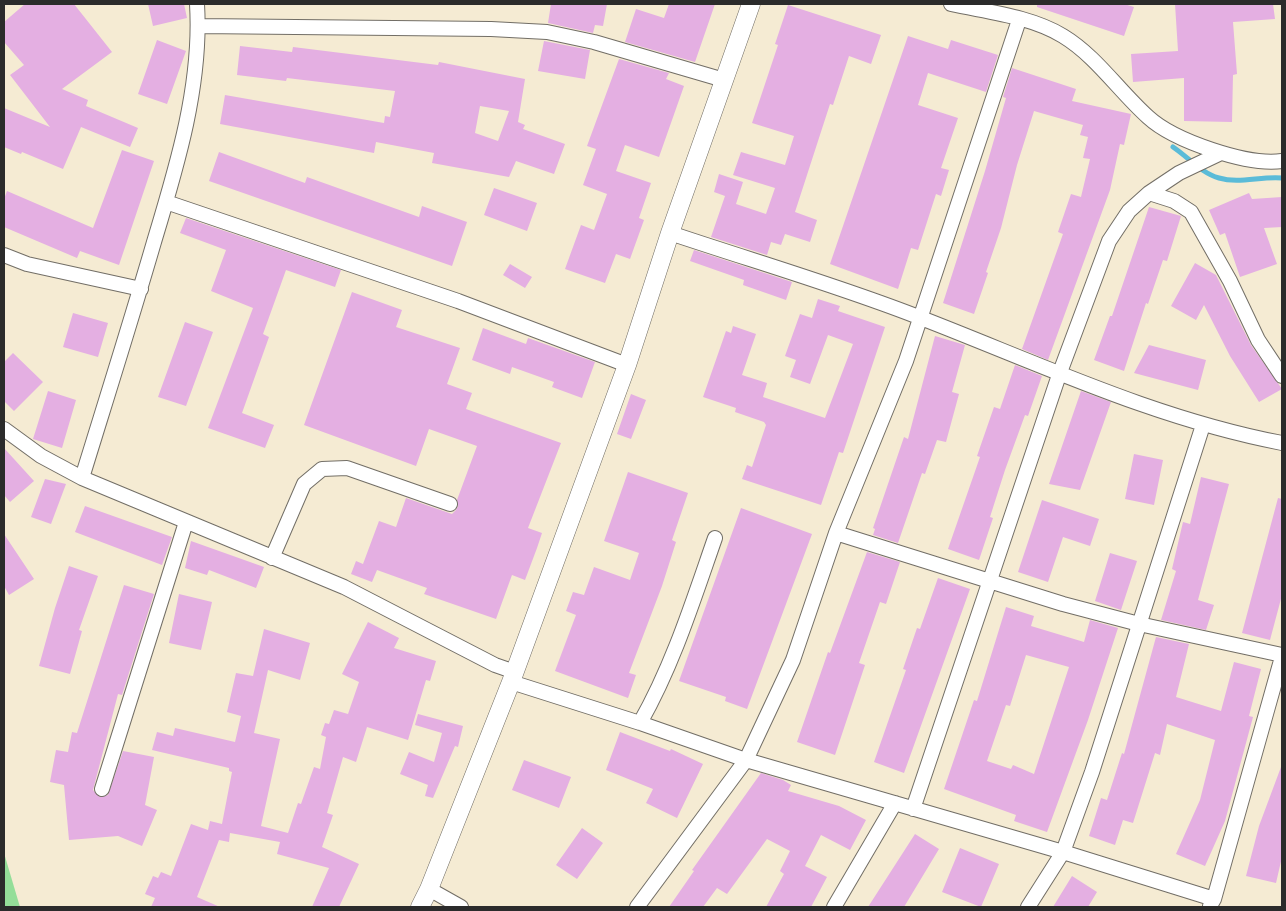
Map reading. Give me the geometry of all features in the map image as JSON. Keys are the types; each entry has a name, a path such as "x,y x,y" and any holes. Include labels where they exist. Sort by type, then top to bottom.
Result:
{"street":[{"path":"82,478 141,289 166,202 185,125 193,79 198,26 197,4"},
{"path":"420,907 429,889 513,677 627,365 670,233 751,4"},
{"path":"951,4 1044,27 1064,36 1086,54 1149,119 1174,133 1221,153 1252,161 1282,161"},
{"path":"637,907 746,760 793,660 836,533 906,361 1019,20"},
{"path":"198,26 491,29 547,32 585,39 724,80"},
{"path":"913,809 952,689 991,583 1059,375 1109,241 1130,210 1149,193 1180,173 1221,153"},
{"path":"1149,193 1174,202 1191,212 1230,281 1258,340 1282,376"},
{"path":"166,202 458,301 627,365"},
{"path":"670,233 920,317 1059,375 1203,425 1282,442"},
{"path":"4,255 27,264 141,289"},
{"path":"1028,907 1063,852 1092,772 1203,425"},
{"path":"4,429 41,456 82,478 344,587 495,665 513,677 746,760 1063,852 1211,903 1282,656 1139,624 991,583 836,533"},
{"path":"272,558 304,484 322,469 347,468 450,504"},
{"path":"102,789 186,522"},
{"path":"640,723 660,688 671,662 715,538"},
{"path":"834,907 895,803"},
{"path":"429,889 461,907"}],"green space":[{"path":"4,853 20,907 4,907"}],"building":[{"path":"25,4 74,4 112,52 62,89 88,100 86,106 138,128 130,147 81,127 63,169 22,152 21,154 4,147 4,108 50,127 10,75 24,65 4,42 4,22"},
{"path":"148,4 184,4 187,18 153,26"},
{"path":"551,4 607,4 603,26 595,25 593,33 548,23"},
{"path":"669,4 715,4 695,62 625,42 636,9 664,18"},
{"path":"1037,4 1124,4 1134,7 1124,36 1037,7"},
{"path":"1175,4 1273,4 1275,19 1233,22 1237,74 1233,75 1232,122 1184,121 1184,78 1133,82 1131,54 1178,51"},
{"path":"788,5 881,35 871,64 849,56 833,105 830,104 795,212 817,220 810,242 785,234 781,245 771,242 767,255 711,237 725,196 714,192 719,174 743,182 736,204 766,214 775,188 733,175 741,152 785,165 794,136 752,123 778,45 775,44"},
{"path":"908,36 948,49 951,40 998,55 986,92 928,73 918,105 958,118 941,168 949,170 941,196 936,194 918,250 911,248 898,289 830,264"},
{"path":"157,40 186,51 167,104 138,94"},
{"path":"544,41 590,50 585,79 538,71"},
{"path":"240,46 292,52 293,47 438,65 439,62 525,79 518,122 525,125 523,129 565,144 554,174 516,161 509,177 432,163 434,153 376,142 374,153 220,124 225,95 384,123 385,116 390,117 395,91 287,78 286,81 237,75","holes":["480,106 509,111 498,141 475,133"]},
{"path":"619,59 669,73 666,79 684,86 659,157 625,145 616,171 651,183 639,218 644,220 630,259 616,254 605,283 565,269 581,225 594,230 607,194 583,185 596,149 587,146"},
{"path":"1012,68 1076,89 1072,101 1131,114 1124,145 1120,144 1110,190 1048,360 1022,349 1063,234 1058,232 1071,194 1081,197 1090,159 1083,158 1088,137 1080,135 1083,125 1034,111 1017,165 1001,228 986,272 988,273 974,314 943,303 985,171 1006,98 1003,97"},
{"path":"122,150 154,161 119,265 80,251 77,258 4,227 4,199 7,191 93,228"},
{"path":"219,152 305,183 307,177 419,217 422,206 467,222 452,266 209,181"},
{"path":"494,188 537,203 527,231 484,215"},
{"path":"1249,193 1252,199 1282,197 1282,227 1264,228 1277,264 1240,277 1225,233 1220,235 1209,210"},
{"path":"1149,207 1181,216 1167,261 1163,260 1148,304 1146,303 1124,371 1094,360 1110,316 1112,316"},
{"path":"186,218 341,270 335,287 286,270 263,334 269,337 242,413 274,425 265,448 208,428 253,308 211,291 226,250 180,233"},
{"path":"694,250 792,282 786,300 743,285 744,280 690,261"},
{"path":"1195,263 1216,275 1251,345 1282,389 1259,402 1230,356 1204,305 1196,320 1171,306"},
{"path":"510,264 532,277 525,288 503,275"},
{"path":"352,292 402,310 396,327 460,348 447,384 472,393 466,409 561,443 528,528 542,533 537,548 525,580 512,575 496,619 424,594 427,588 377,570 372,582 351,574 356,561 363,564 379,521 396,527 406,498 452,514 456,510 458,506 457,500 477,446 429,429 416,466 304,425"},
{"path":"818,299 840,306 838,311 885,327 843,453 839,452 821,505 742,479 747,465 752,467 766,425 764,422 735,412 736,408 703,397 726,331 731,333 733,326 756,334 742,375 767,383 763,397 825,418 853,344 828,335 810,384 790,377 796,360 785,356 800,314 812,318"},
{"path":"73,313 108,323 98,357 63,347"},
{"path":"185,322 213,332 186,406 158,397"},
{"path":"483,328 526,344 528,338 595,362 582,398 552,387 554,382 512,367 510,374 472,360"},
{"path":"935,336 965,345 952,392 959,394 946,442 937,440 925,474 922,473 898,543 873,535 875,529 873,528 904,437 908,439"},
{"path":"1149,345 1206,360 1198,390 1134,373"},
{"path":"13,353 43,382 14,411 4,401 4,362"},
{"path":"1015,365 1042,376 1028,416 1025,415 1005,470 990,517 993,518 979,560 948,549 980,457 977,456 994,407 1000,409"},
{"path":"48,391 76,400 62,448 33,439"},
{"path":"1081,391 1111,402 1080,490 1049,484"},
{"path":"631,394 646,400 631,439 617,434"},
{"path":"4,448 34,481 10,502 4,495"},
{"path":"1134,454 1163,460 1154,505 1125,499"},
{"path":"628,472 688,493 672,540 676,542 662,586 629,673 636,675 628,698 555,671 576,615 566,611 573,592 584,595 594,567 630,580 639,553 604,541"},
{"path":"1201,477 1229,484 1198,600 1214,605 1206,630 1161,620 1176,571 1172,569 1183,522 1190,524"},
{"path":"45,479 66,484 51,524 31,517"},
{"path":"1278,498 1282,499 1282,595 1270,640 1242,633"},
{"path":"1042,500 1099,519 1090,546 1063,537 1048,582 1018,572"},
{"path":"85,506 172,537 162,565 75,532"},
{"path":"741,508 812,534 747,709 725,701 726,697 679,681"},
{"path":"4,534 34,579 9,595 4,586"},
{"path":"191,541 264,567 256,588 209,570 207,575 185,568"},
{"path":"867,552 900,562 886,604 880,602 859,663 865,665 835,755 797,742 828,652 830,653"},
{"path":"1110,553 1137,561 1121,610 1095,601"},
{"path":"69,566 98,576 79,630 82,631 70,674 39,666"},
{"path":"938,578 970,589 904,773 874,762 906,670 903,669 917,628 920,629"},
{"path":"124,585 154,594 122,695 118,694 93,790 100,797 108,795 123,751 154,757 145,805 157,810 142,846 118,836 69,840 64,785 50,782 56,750 68,752 72,732 77,733"},
{"path":"179,594 212,602 201,650 169,643"},
{"path":"1006,607 1034,616 1031,626 1084,642 1090,620 1118,628 1088,720 1047,832 1014,821 1016,815 944,789 974,700 977,701","holes":["1026,655 1069,667 1034,774 1013,765 1011,769 987,761 1006,705 1010,706"]},
{"path":"368,622 399,638 394,648 436,661 430,681 426,680 408,740 367,727 356,762 343,757 327,813 333,815 322,847 359,864 339,907 312,907 329,868 277,854 280,842 230,833 229,842 219,840 197,897 220,907 151,907 155,898 145,894 153,876 158,878 161,872 171,876 191,824 208,830 210,821 222,824 232,772 229,771 229,768 152,750 157,732 173,736 175,728 235,742 241,716 227,712 236,673 253,676 264,629 310,643 300,680 268,670 254,733 280,739 261,826 288,833 298,803 301,804 314,767 320,769 326,737 321,735 325,723 329,724 334,710 348,714 359,682 342,674"},
{"path":"1156,637 1189,644 1176,697 1221,711 1234,662 1261,669 1249,716 1253,717 1225,821 1205,866 1176,854 1200,800 1215,740 1167,724 1160,755 1155,753 1133,823 1123,820 1115,845 1089,836 1101,798 1107,800 1122,753 1124,754"},
{"path":"418,714 463,726 458,747 455,746 433,798 425,796 428,785 400,774 409,752 434,762 442,733 415,725"},
{"path":"620,732 670,751 671,749 703,764 677,818 646,803 653,789 606,770"},
{"path":"524,760 571,777 559,808 512,790"},
{"path":"1281,767 1282,857 1276,883 1246,876 1259,826"},
{"path":"761,773 783,780 791,785 788,791 839,806 866,820 850,850 821,835 805,866 827,877 811,907 766,907 784,874 780,871 790,851 767,839 727,894 717,888 703,907 669,907 694,871 692,870"},
{"path":"582,828 603,843 577,879 556,865"},
{"path":"915,834 939,849 904,907 868,907"},
{"path":"960,848 999,864 981,907 942,892"},
{"path":"1072,876 1097,892 1088,907 1053,907"}],"waterway":[{"path":"1173,147 1200,169 1219,178 1227,180 1282,178"}]}
